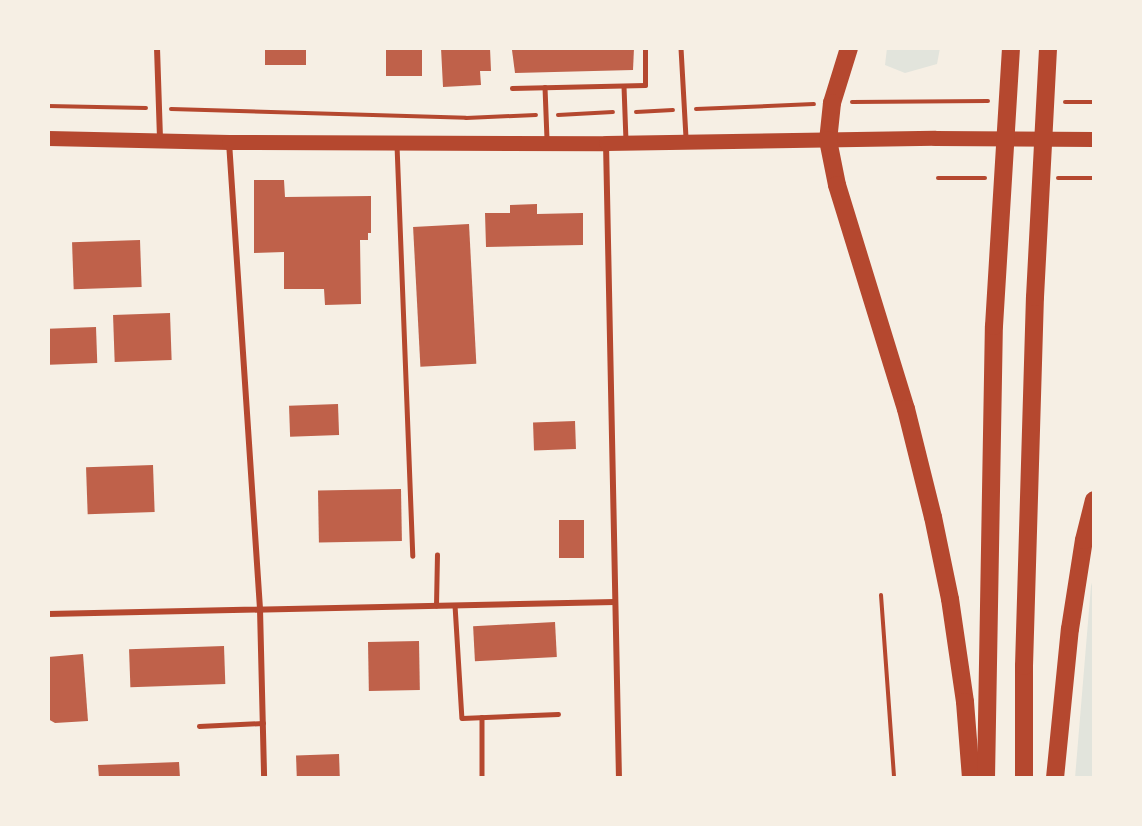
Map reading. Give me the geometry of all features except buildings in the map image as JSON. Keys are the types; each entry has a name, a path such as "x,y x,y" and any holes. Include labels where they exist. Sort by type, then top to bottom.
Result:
{"highway":[{"path":"849,48 832,103 828,140 837,185 906,409 933,518 950,599 965,702 971,778"},
{"path":"986,778 994,326 1011,48"},
{"path":"1024,778 1024,666 1035,297 1048,48"},
{"path":"1055,778 1070,628 1084,540 1094,500"}],"main road":[{"path":"48,138 397,142 1094,139"}],"street":[{"path":"157,48 160,139"},
{"path":"229,141 260,609 264,778"},
{"path":"606,142 619,778"},
{"path":"48,614 615,602"}],"lane":[{"path":"512,88 645,85 645,48"},
{"path":"681,48 686,142"},
{"path":"624,86 626,142"},
{"path":"545,87 547,142"},
{"path":"397,142 413,556"},
{"path":"436,606 437,555"},
{"path":"455,605 462,718 558,714"},
{"path":"482,717 482,778"},
{"path":"199,726 263,723"}],"path":[{"path":"48,106 466,118 832,103 939,102"},
{"path":"881,595 894,778"}],"shaded area":[{"path":"887,48 940,48 937,64 905,73 885,65"},
{"path":"1094,576 1094,778 1075,778 1091,586"}]}
